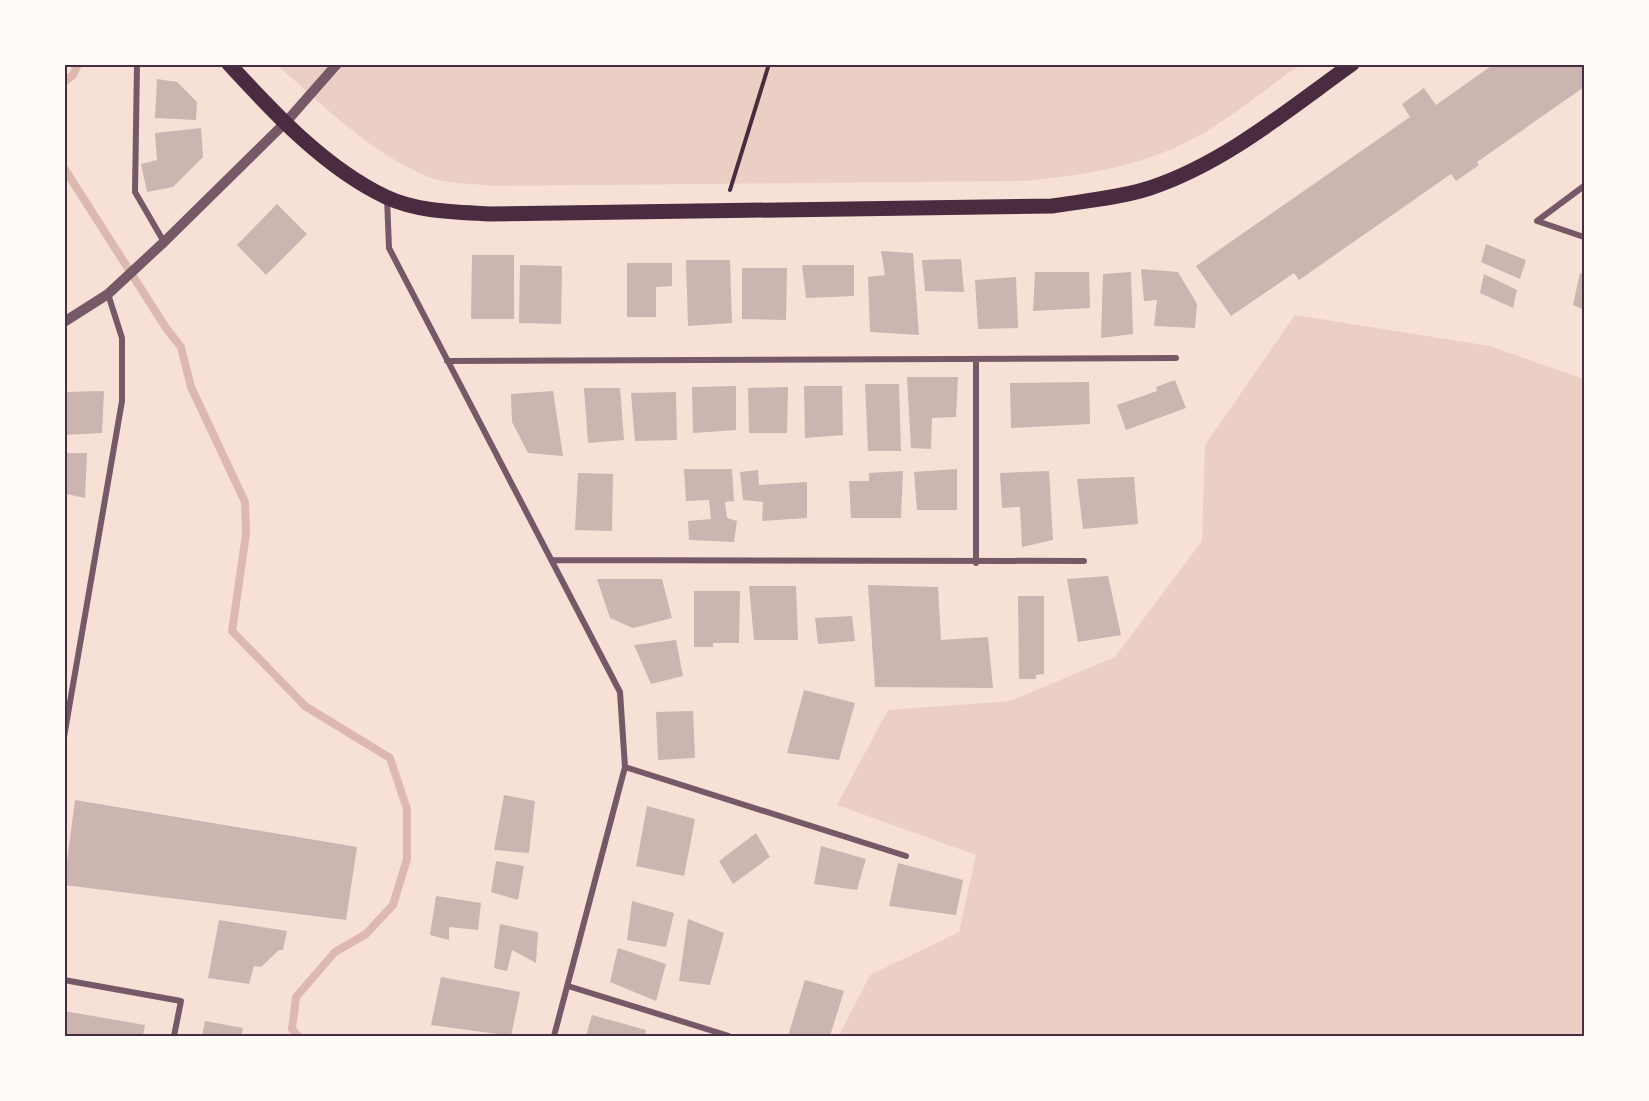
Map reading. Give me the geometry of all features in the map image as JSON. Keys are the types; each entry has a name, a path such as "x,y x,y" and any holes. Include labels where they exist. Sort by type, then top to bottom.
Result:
{"main road":[{"path":"229,64 286,122 353,178 387,198 414,207 445,212 490,214 1052,206 1122,195 1150,188 1218,157 1352,64"}],"street":[{"path":"137,64 135,192 164,242"},
{"path":"64,322 108,294 164,242 286,122 336,64"},
{"path":"1584,186 1537,221 1584,237"},
{"path":"387,198 388,248 620,692 625,767 554,1036"},
{"path":"64,737 122,401 122,338 108,294"},
{"path":"447,361 1176,358"},
{"path":"976,360 976,563"},
{"path":"552,561 976,563 1084,561"},
{"path":"625,767 906,856"},
{"path":"64,980 181,1001 174,1036"},
{"path":"568,986 729,1036"}],"path":[{"path":"723,211 770,64"}],"shaded area":[{"path":"277,65 1300,65 1227,118 1181,145 1138,161 1071,176 1024,181 490,186 438,180 409,168 368,143"},
{"path":"1295,315 1490,346 1584,379 1584,1036 839,1036 870,975 959,932 976,855 837,805 888,710 1010,701 1115,657 1202,541 1205,445"}],"building":[{"path":"1494,64 1584,64 1584,87 1477,162 1479,165 1456,181 1451,174 1299,280 1294,273 1231,316 1196,266 1410,117 1402,104 1424,88 1436,105"},
{"path":"157,79 177,82 197,102 196,120 155,118"},
{"path":"201,128 203,157 173,187 147,192 141,164 157,160 155,133"},
{"path":"277,204 307,234 266,275 237,245"},
{"path":"1486,244 1526,260 1520,279 1481,262"},
{"path":"881,251 913,253 919,335 870,332 868,277 885,275"},
{"path":"472,255 514,255 514,319 471,319"},
{"path":"961,259 964,292 925,291 922,260"},
{"path":"686,260 730,260 732,323 688,326"},
{"path":"627,263 672,263 672,286 656,287 656,317 627,317"},
{"path":"520,265 562,266 561,324 519,323"},
{"path":"802,265 854,265 854,296 806,298"},
{"path":"742,268 787,268 786,320 742,319"},
{"path":"1141,269 1178,272 1197,304 1195,328 1154,326 1157,300 1144,301"},
{"path":"1035,272 1089,272 1090,308 1033,311"},
{"path":"1131,272 1133,334 1101,338 1103,274"},
{"path":"1580,273 1584,275 1584,310 1573,305"},
{"path":"1484,274 1517,290 1513,308 1480,293"},
{"path":"1016,277 1018,328 978,329 975,280"},
{"path":"907,377 958,377 956,417 932,418 931,449 911,448"},
{"path":"1175,380 1186,408 1126,430 1117,405 1157,391 1156,387"},
{"path":"1089,382 1090,424 1011,428 1010,383"},
{"path":"865,384 899,384 901,451 868,451"},
{"path":"736,386 736,430 693,433 692,387"},
{"path":"804,386 842,386 843,435 805,438"},
{"path":"788,387 787,433 749,433 748,388"},
{"path":"584,388 620,388 624,440 588,443"},
{"path":"104,391 102,433 64,435 64,392"},
{"path":"553,391 563,456 528,453 512,422 511,394"},
{"path":"676,392 677,440 635,441 631,393"},
{"path":"64,453 87,453 85,498 66,494"},
{"path":"684,469 732,469 734,501 725,502 727,518 737,521 734,542 689,540 688,521 711,519 709,500 686,501"},
{"path":"957,469 957,510 917,510 914,472"},
{"path":"758,470 759,485 807,482 807,518 762,521 763,502 743,500 740,472"},
{"path":"903,471 901,518 851,518 849,481 869,481 869,473"},
{"path":"1049,471 1053,540 1022,547 1020,507 1002,508 1000,473"},
{"path":"578,473 613,474 612,531 575,530"},
{"path":"1134,477 1138,524 1083,529 1077,479"},
{"path":"1108,576 1121,635 1078,642 1067,579"},
{"path":"597,579 662,579 672,618 633,628 610,618"},
{"path":"868,585 938,587 941,640 988,637 993,688 875,687"},
{"path":"749,586 796,586 798,640 754,640"},
{"path":"694,591 740,591 739,643 713,643 713,647 694,647"},
{"path":"1018,596 1044,596 1044,674 1036,675 1036,679 1019,679"},
{"path":"852,616 855,641 818,644 815,618"},
{"path":"676,640 683,676 651,684 634,645"},
{"path":"804,690 855,703 839,760 787,753"},
{"path":"693,711 695,758 658,760 656,712"},
{"path":"504,795 535,801 529,853 494,850"},
{"path":"75,800 357,847 346,920 64,885"},
{"path":"647,806 695,819 684,876 636,866"},
{"path":"756,833 770,857 733,884 719,861"},
{"path":"821,846 866,859 857,890 814,884"},
{"path":"496,861 524,866 518,900 491,892"},
{"path":"898,863 963,880 956,915 889,906"},
{"path":"436,896 481,903 478,930 449,927 449,940 430,935"},
{"path":"632,901 674,913 666,947 627,940"},
{"path":"688,919 724,933 710,985 679,981"},
{"path":"219,920 287,931 283,950 279,950 261,967 254,966 249,984 208,978"},
{"path":"500,924 538,932 536,963 512,950 507,971 494,968"},
{"path":"618,948 666,964 656,1001 610,982"},
{"path":"441,977 520,992 511,1036 431,1025"},
{"path":"805,980 844,991 830,1036 788,1036"},
{"path":"64,1011 145,1025 143,1036 64,1036"},
{"path":"592,1015 646,1030 645,1036 586,1036"},
{"path":"205,1021 243,1028 241,1036 202,1036"}],"waterway":[{"path":"64,82 73,75 78,64"},
{"path":"64,168 166,328 181,347 191,387 245,502 246,534 232,631 305,706 390,758 407,809 407,859 393,905 366,934 335,952 296,997 292,1029 298,1036"}]}
